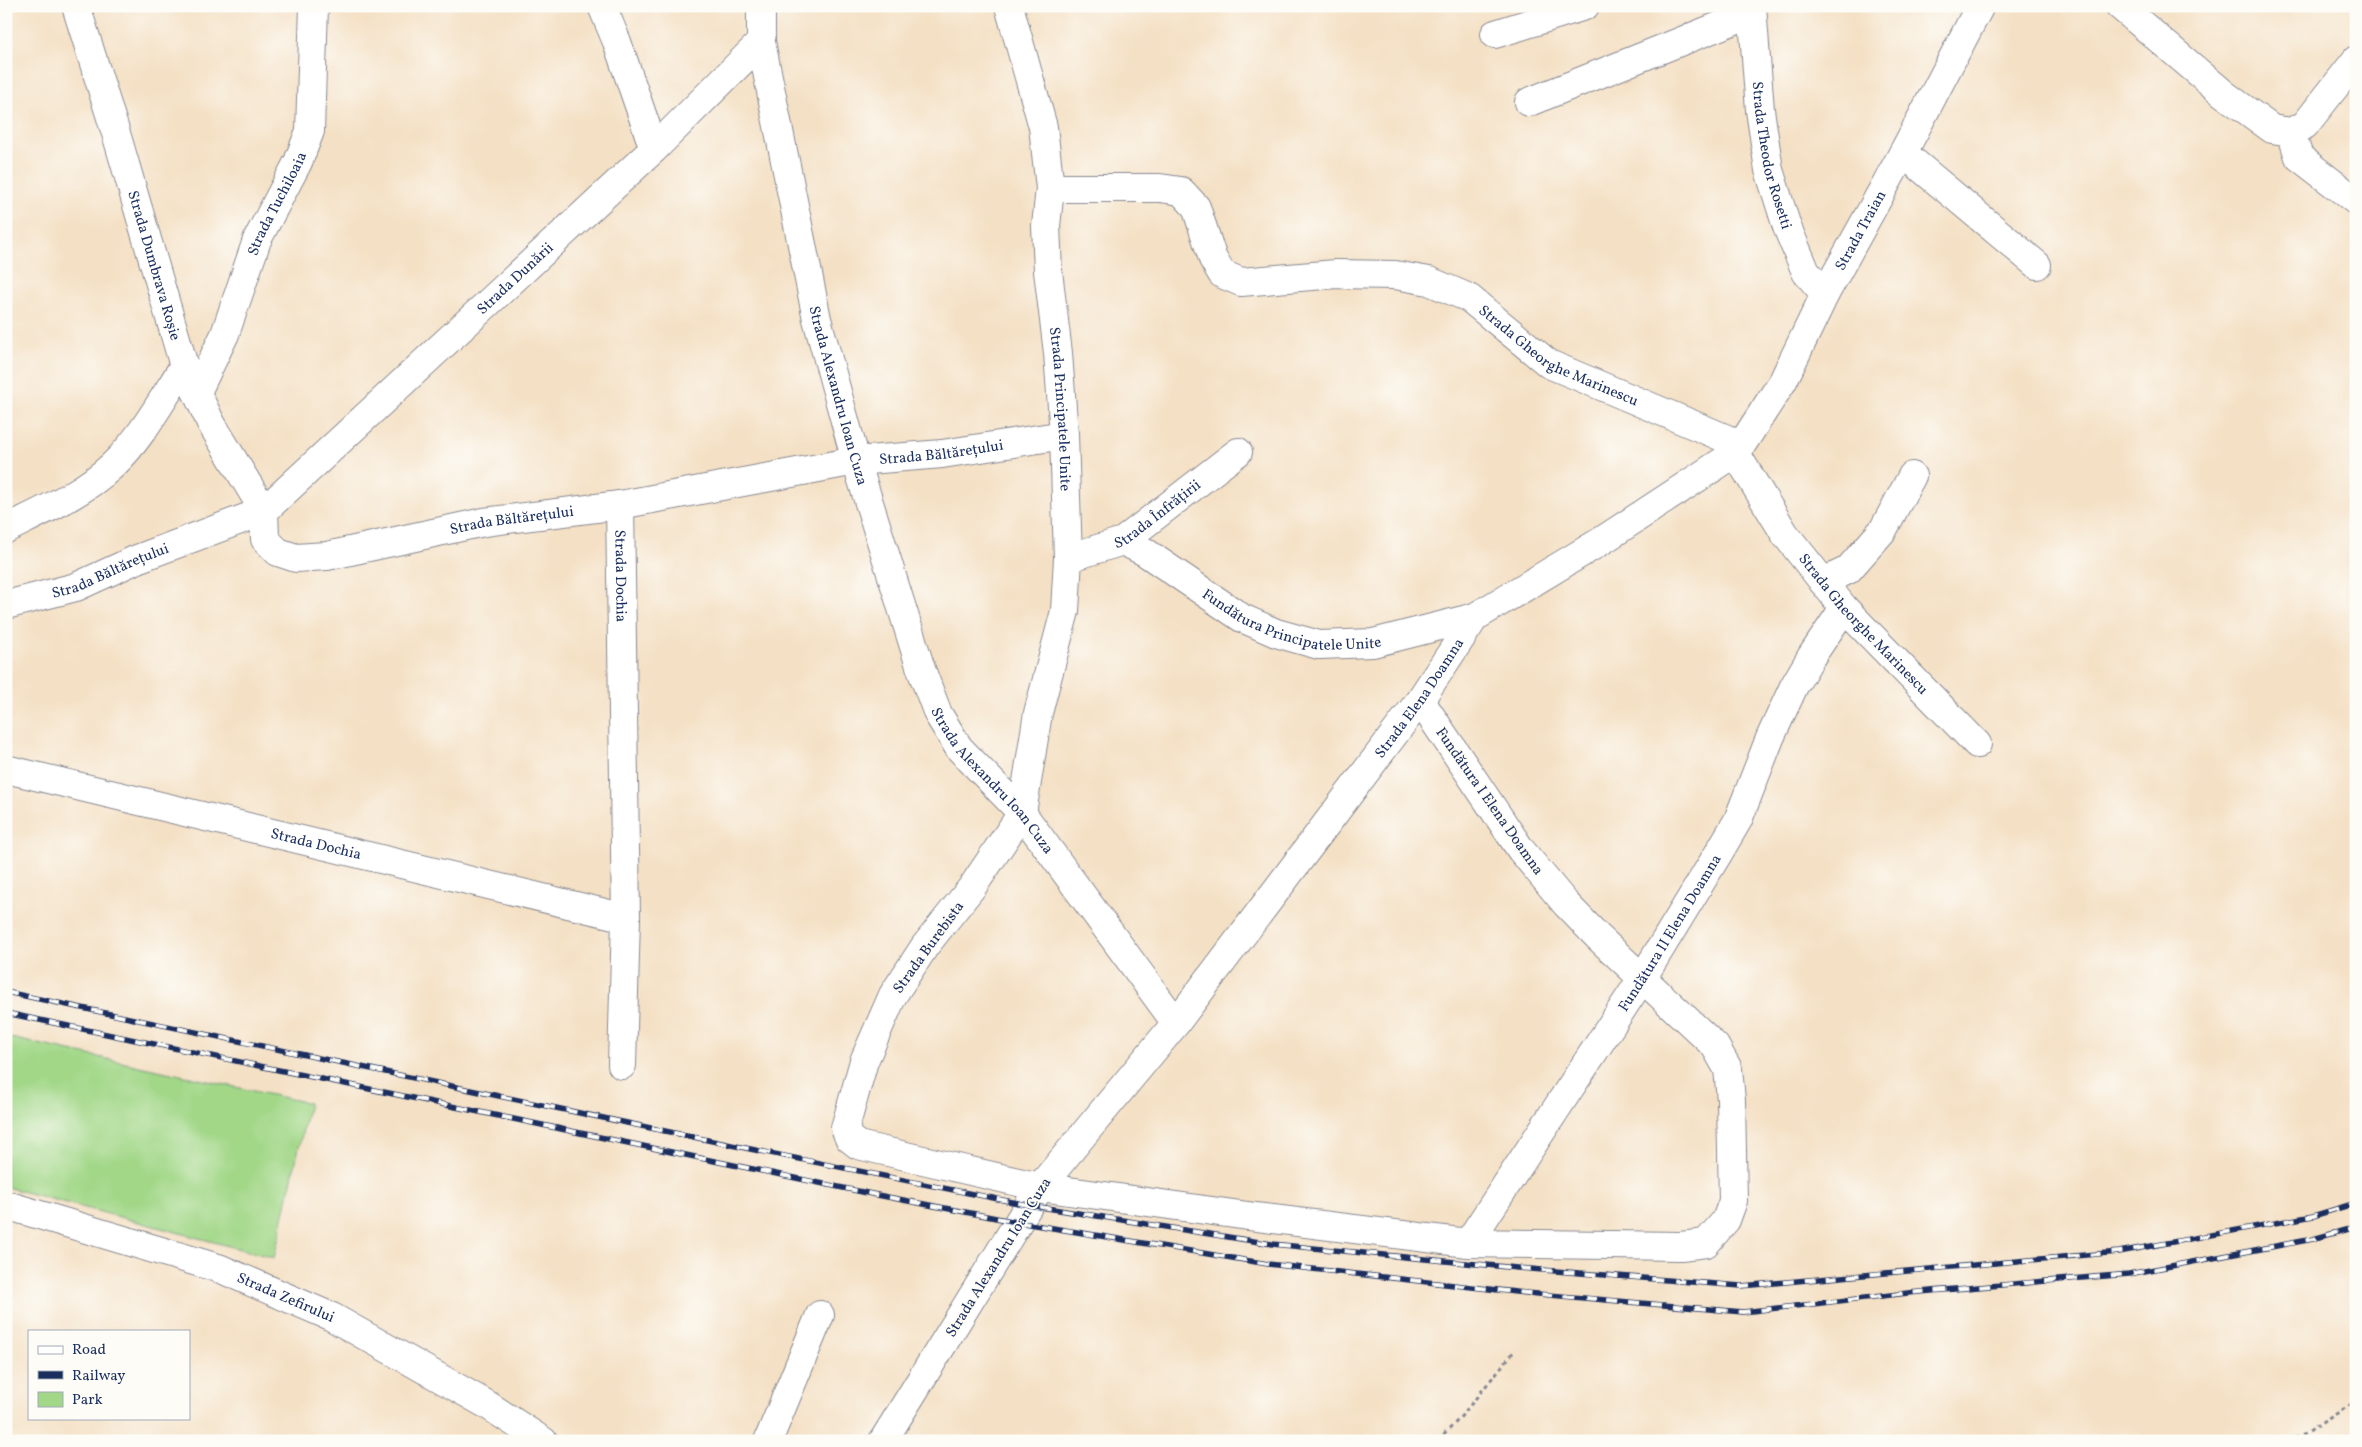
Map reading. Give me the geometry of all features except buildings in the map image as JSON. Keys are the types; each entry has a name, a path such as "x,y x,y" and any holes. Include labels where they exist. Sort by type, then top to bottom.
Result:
{"street":[{"name":"Strada Dumbrava Roșie","path":"76,6 118,140 184,366 211,423 264,511"},
{"name":"Strada Tuchiloaia","path":"197,392 225,334 257,240 298,162 310,131 314,6"},
{"path":"602,6 617,42 654,149"},
{"name":"Strada Alexandru Ioan Cuza","path":"761,6 761,42 817,319 856,460 921,670 938,714 959,748 1022,813 1176,1023 1040,1187 883,1441"},
{"name":"Strada Principatele Unite","path":"1008,6 1043,127 1050,188 1046,226 1048,271 1058,353 1064,435 1068,558 1066,611 1038,713 1022,813"},
{"path":"1494,34 1584,6"},
{"name":"Strada Traian","path":"1737,452 1784,381 1825,294 1903,153 1980,6"},
{"path":"2120,6 2259,121 2272,129 2291,132 2305,125 2356,60"},
{"path":"1529,102 1752,10"},
{"name":"Strada Theodor Rosetti","path":"1752,10 1760,110 1769,170 1787,227 1806,272 1825,294"},
{"name":"Strada Dunării","path":"264,511 654,149 761,42"},
{"path":"2291,132 2299,157 2356,201"},
{"path":"1903,153 2037,265"},
{"name":"Strada Gheorghe Marinescu","path":"1050,188 1160,188 1182,191 1196,207 1213,259 1222,274 1241,282 1336,274 1395,275 1430,281 1469,298 1549,364 1727,439 1737,452 1786,534 1844,608 1977,744"},
{"path":"6,529 72,495 112,466 148,423 184,366"},
{"name":"Strada Băltărețului","path":"6,605 76,587 137,559 264,511 265,539 278,552 296,558 327,556 484,522 620,505 856,460 942,454 1064,435"},
{"name":"Strada Înfrățirii","path":"1068,558 1123,541 1238,452"},
{"name":"Strada Elena Doamna","path":"1176,1023 1420,700 1475,617 1603,540 1737,452"},
{"path":"1823,582 1848,570 1883,530 1912,476"},
{"name":"Strada Dochia","path":"620,505 626,918 622,1065"},
{"name":"Fundătura Principatele Unite","path":"1123,541 1145,552 1242,618 1276,633 1319,645 1372,643 1475,617"},
{"name":"Fundătura II Elena Doamna","path":"1468,1242 1643,977 1738,820 1770,738 1794,686 1844,608"},
{"name":"Fundătura I Elena Doamna","path":"1420,700 1521,850 1537,870 1598,937 1643,977 1714,1046 1728,1068 1731,1100 1733,1201 1726,1220 1706,1243 1682,1246 1468,1242"},
{"name":"Strada Dochia","path":"6,769 626,918"},
{"name":"Strada Burebista","path":"1022,813 972,886 925,946 893,995 864,1061 845,1128 849,1138 858,1145 1040,1187"},
{"path":"1040,1187 1248,1216 1468,1242"},
{"name":"Strada Zefirului","path":"6,1205 221,1269 332,1317 486,1404 543,1441"},
{"path":"768,1441 820,1315"}],"path":[{"path":"1438,1441 1459,1419 1515,1350"},
{"path":"2286,1441 2304,1434 2356,1401"}],"green space":[{"path":"6,1037 309,1103 274,1258 6,1187"}],"railway":[{"path":"6,992 755,1150 1028,1205 1272,1244 1517,1268 1741,1286 2119,1252 2313,1216 2356,1203"},
{"path":"6,1013 872,1194 1017,1222 1268,1264 1516,1292 1743,1312 1908,1293 2129,1274 2313,1239 2356,1227"}]}
